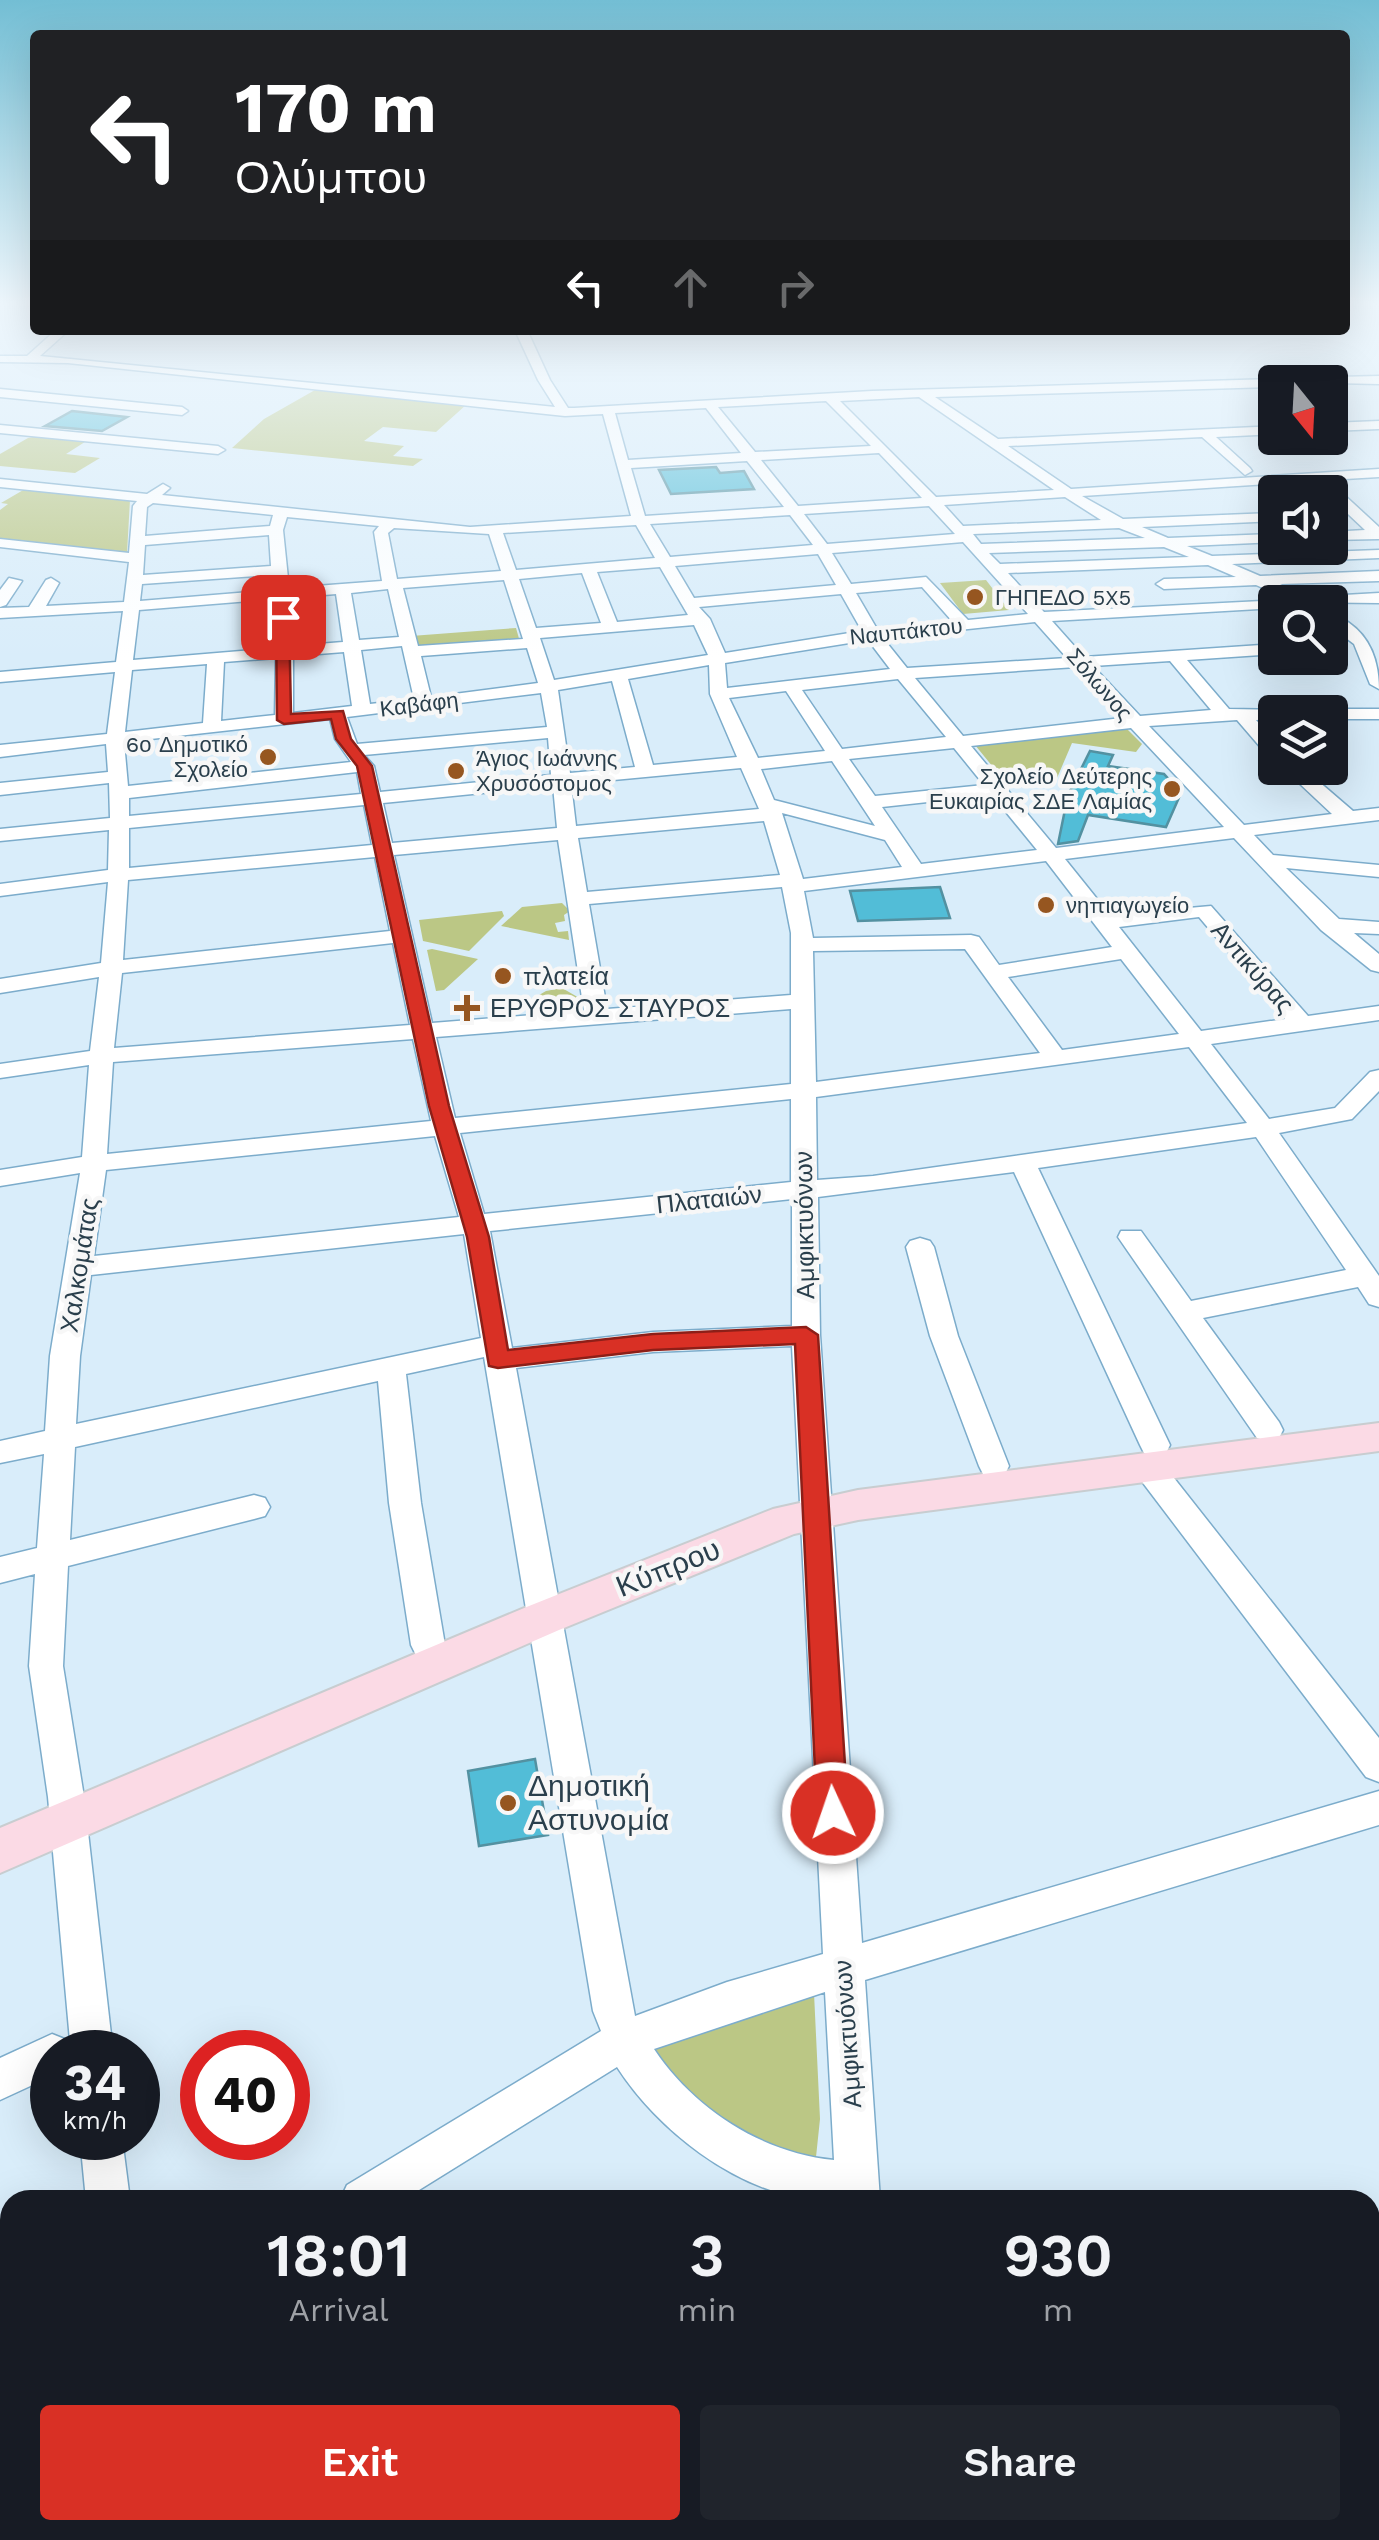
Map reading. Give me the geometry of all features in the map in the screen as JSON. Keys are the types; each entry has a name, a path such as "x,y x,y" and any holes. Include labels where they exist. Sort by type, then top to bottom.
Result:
{"main road":[{"name":"Κύπρου","path":"815,1502 1151,1456 1268,1430 1379,1416"},
{"name":"Κύπρου","path":"0,1825 67,1810 542,1608 815,1502 994,1466 1379,1437"},
{"name":"Κύπρου","path":"0,1851 67,1810 428,1646 542,1608"}],"street":[{"path":"0,447 48,421"},
{"name":"Αμφικτυόνων","path":"611,421 638,514 716,649 719,694 771,809 794,883 802,945 806,1335 857,2190"},
{"path":"723,421 823,549 872,634 902,675 1051,855 1263,1128 1371,1287 1184,1312"},
{"name":"Σόλωνος","path":"853,421 969,538 1134,723 1266,860 1329,925 1379,965"},
{"path":"963,421 1092,510 1272,585"},
{"path":"1348,426 1379,424"},
{"path":"0,429 218,450"},
{"path":"998,443 1258,431"},
{"path":"1205,433 1244,470"},
{"path":"622,464 884,449"},
{"path":"0,482 462,519 788,505 1053,482 1379,462"},
{"path":"0,471 281,512 458,531 638,514"},
{"path":"1348,475 1379,473"},
{"path":"924,496 1068,493 1258,481"},
{"name":"Χαλκομάτας","path":"72,2030 67,1810 46,1666 65,1356 94,1163 118,874 116,738 136,580 140,506 156,493"},
{"path":"1092,510 1258,505"},
{"path":"1348,505 1379,513"},
{"path":"1348,510 1359,507"},
{"path":"1359,507 1379,534"},
{"path":"281,512 276,530 285,652 284,720"},
{"path":"0,613 39,616 969,538 1118,522 1258,518"},
{"path":"388,524 381,532 388,578 394,584 424,704"},
{"path":"0,544 138,550 276,530"},
{"path":"495,530 548,688 597,1018"},
{"path":"1348,535 1379,534"},
{"path":"969,538 1166,542 1258,539"},
{"path":"998,569 1379,554"},
{"path":"1234,569 1379,564"},
{"path":"588,568 611,627"},
{"path":"136,580 279,570"},
{"path":"1164,584 1379,576"},
{"path":"0,602 14,581"},
{"path":"39,616 51,583"},
{"path":"691,602 930,583 963,624"},
{"path":"1051,585 1070,584"},
{"path":"1014,587 1032,586"},
{"path":"342,589 351,646 350,712 344,739 359,758 371,796 445,1127 474,1224 613,2011 622,2041 658,2088 713,2136 780,2173 849,2190"},
{"path":"1348,600 1379,598"},
{"name":"Ναυπάκτου","path":"717,658 872,634 1040,616 1258,604"},
{"path":"0,677 702,619"},
{"path":"1348,634 1370,654 1379,682"},
{"path":"719,694 902,675 1258,650"},
{"path":"1175,656 1258,737"},
{"path":"212,728 216,658"},
{"name":"Καβάφη","path":"0,751 548,688 717,658"},
{"path":"619,676 646,770"},
{"path":"790,685 916,872"},
{"path":"0,834 561,777 837,756 1134,723 1258,714"},
{"path":"1348,714 1379,714"},
{"path":"0,790 119,784 556,732"},
{"path":"1311,785 1350,820"},
{"path":"868,803 996,788"},
{"path":"0,890 118,874 771,809 888,835"},
{"path":"579,899 916,872 1379,814"},
{"path":"1266,860 1379,872"},
{"name":"Αντικύρας","path":"1101,923 1204,910 1302,1024"},
{"path":"1329,925 1379,928"},
{"path":"0,986 110,969 400,936"},
{"path":"802,945 971,942 1056,1059"},
{"path":"994,972 1123,952"},
{"path":"0,1071 102,1056 801,1001"},
{"path":"0,1178 94,1163 801,1092 1379,1013"},
{"name":"Πλαταιών","path":"80,1268 803,1191 1022,1163 1343,1114 1373,1093"},
{"path":"1022,1163 1151,1456 1379,1766"},
{"path":"1131,1237 1268,1430"},
{"path":"920,1247 944,1336 994,1466"},
{"path":"0,1452 391,1367 496,1352 806,1335"},
{"path":"391,1367 405,1502 428,1646"},
{"path":"0,1570 254,1507"},
{"path":"378,2190 622,2041 713,2006 1379,1808"},
{"path":"0,2078 30,2066"},
{"path":"103,2160 107,2190"}],"green space":[{"path":"262,421 449,421 436,432 383,427 364,441 404,446 393,456 423,459 413,466 232,448"},
{"path":"43,435 88,440 66,454 100,458 75,473 0,466 0,454 28,438"},
{"path":"25,489 130,500 127,553 0,541 0,510 8,504 1,503"},
{"name":"ΓΗΠΕΔΟ 5X5","path":"986,580 1009,610 963,614 940,583"},
{"path":"516,628 520,642 414,650 411,636"},
{"path":"1126,728 1142,744 1136,752 1072,743 1054,785 1002,778 975,745"},
{"path":"562,903 570,911 564,915 565,921 555,923 558,932 568,931 569,940 501,926 522,907"},
{"path":"502,911 504,916 469,951 423,941 419,920"},
{"path":"427,950 478,959 444,990 436,991"},
{"path":"562,988 581,999 583,1014 529,1017 527,1002 546,991"},
{"path":"814,1993 820,2119 816,2157 773,2146 726,2120 649,2054 669,2041"}],"building":[{"path":"55,421 121,421 102,431 45,426"},
{"path":"716,467 720,473 744,471 754,489 671,494 659,470"},
{"path":"1090,751 1113,755 1108,766 1164,774 1181,793 1166,827 1088,815 1078,841 1058,844 1068,795"},
{"path":"940,887 950,918 858,921 850,891"},
{"name":"Δημοτική Αστυνομία","path":"535,1759 548,1835 479,1846 468,1771"}],"place":[{"name":"ΓΗΠΕΔΟ 5X5","path":"975,597"},
{"name":"6ο Δημοτικό Σχολείο","path":"268,757"},
{"name":"Άγιος Ιωάννης Χρυσόστομος","path":"456,771"},
{"name":"Σχολείο Δεύτερης Ευκαιρίας ΣΔΕ Λαμίας","path":"1172,789"},
{"name":"νηπιαγωγείο","path":"1046,905"},
{"name":"πλατεία","path":"503,976"},
{"name":"ΕΡΥΘΡΟΣ ΣΤΑΥΡΟΣ","path":"467,1008"},
{"name":"Δημοτική Αστυνομία","path":"508,1803"}],"route":[{"path":"283,617 284,720 338,714 346,743 364,766 439,1106 478,1237 498,1360 653,1342 806,1335 833,1813"}]}
